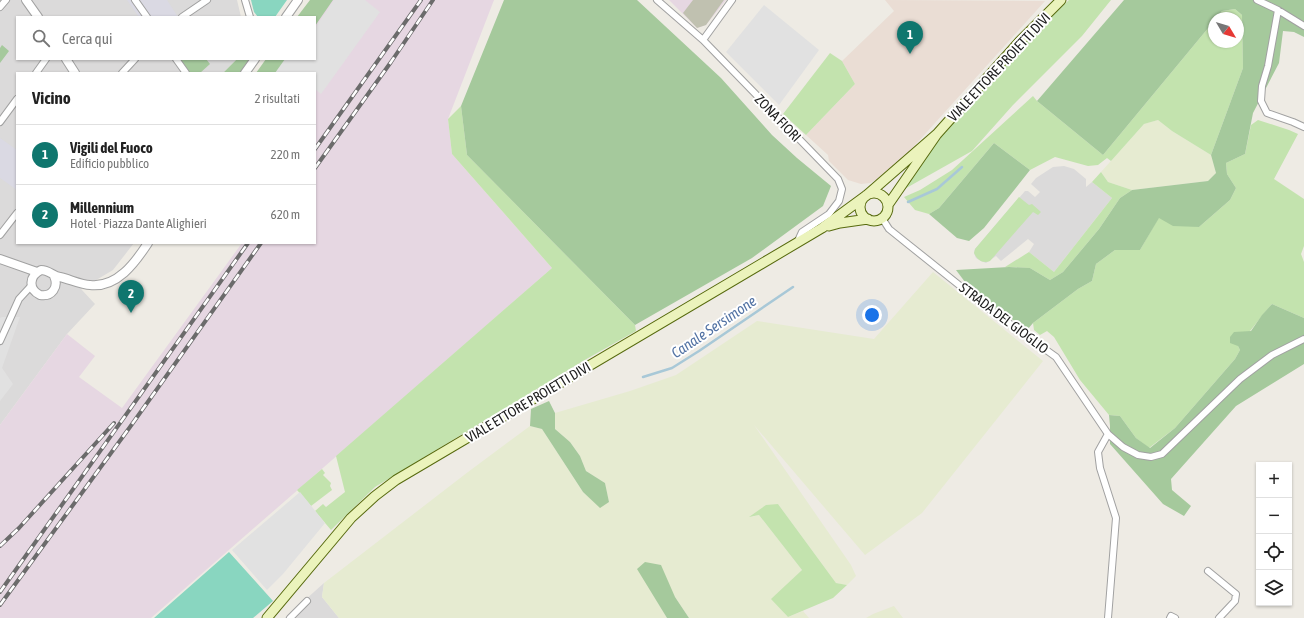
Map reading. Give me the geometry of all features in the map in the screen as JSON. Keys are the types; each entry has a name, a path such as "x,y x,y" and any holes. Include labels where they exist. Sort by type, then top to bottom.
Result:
{"main road":[{"name":"VIALE ETTORE PROIETTI DIVI","path":"822,228 840,223 868,219 875,221 882,218 887,212 888,205 937,134 1020,41 1061,0"},
{"name":"VIALE ETTORE PROIETTI DIVI","path":"267,618 352,518 375,496 396,480 822,228 866,195 937,134"},
{"path":"868,219 862,214 860,206 866,195 875,193 880,194 888,205"}],"street":[{"path":"0,7 6,0"},
{"path":"26,0 37,16"},
{"path":"135,0 146,16"},
{"path":"183,16 207,0"},
{"path":"245,0 250,16"},
{"path":"287,16 298,0"},
{"name":"ZONA FIORI","path":"657,0 703,40 838,179 842,188 839,201 829,214 802,232 797,243"},
{"path":"703,40 732,0"},
{"path":"1257,0 1278,10 1304,26"},
{"path":"1278,10 1260,101 1267,113 1304,127"},
{"path":"37,72 45,60"},
{"path":"67,60 74,72"},
{"path":"123,72 134,60"},
{"path":"177,60 185,72"},
{"path":"246,72 254,60"},
{"path":"0,122 16,100"},
{"path":"0,235 16,214"},
{"name":"STRADA DEL GIOGLIO","path":"882,218 889,229 989,309 1056,357 1108,434 1123,447 1138,456 1151,457 1162,454 1240,380 1272,355 1304,339"},
{"path":"0,260 17,264 37,272 41,270 48,271 54,276 90,285 103,284 114,280 125,272 147,244"},
{"path":"17,264 31,283 34,291 42,296 49,294 64,285 78,282"},
{"path":"0,341 20,299 37,272"},
{"path":"54,276 56,285 54,290"},
{"path":"1108,434 1098,452 1100,468 1116,518 1108,618"},
{"path":"1208,571 1236,594 1235,600 1218,618"},
{"path":"290,618 307,601"},
{"path":"1170,618 1171,616 1175,618"}],"shaded area":[{"path":"0,0 237,0 241,16 16,16 16,60 236,60 224,72 16,72 16,244 133,244 113,270 81,289 95,304 67,334 0,425"},
{"path":"127,0 167,0 177,16 138,16"},
{"path":"327,0 494,0 448,119 452,154 552,268 151,618 0,618 0,425 67,334 95,356 79,377 122,408 241,244 316,244 316,16"},
{"path":"334,0 365,0 380,12 321,94 316,90 316,72 276,72 284,60 316,60 316,27"},
{"path":"669,0 726,0 706,25 697,28"},
{"path":"693,0 724,0 706,25 697,28 683,13"},
{"path":"885,0 1045,1 907,154 883,176 870,183 861,184 848,180 829,161 828,155 806,135 855,84 842,61 894,11"},
{"path":"764,5 819,50 779,105 726,52"},
{"path":"1158,120 1172,131 1211,155 1216,173 1208,181 1132,190 1108,182 1101,172 1144,124"},
{"path":"0,138 16,149 16,189 0,178"},
{"path":"1064,166 1074,169 1086,179 1086,187 1092,182 1112,198 1054,272 1029,252 1034,244 1028,239 1001,261 996,256 986,263 976,258 974,253 975,249 1025,191 1028,191 1035,197 1040,192 1031,184 1036,178 1053,167"},
{"path":"933,272 1043,361 922,513 865,555 754,425 851,565 856,576 847,585 836,583 778,504 751,517 759,515 802,570 772,599 788,617 803,611 809,618 689,618 675,597 638,569 667,618 339,618 322,597 324,583 530,426 542,429 583,492 600,507 609,502 605,483 586,471 580,456 570,442 555,429 555,413 630,391 676,375 757,321 874,339"},
{"path":"20,317 2,368 13,384 0,401 0,318"},
{"path":"300,492 325,523 283,574 267,590 232,550"},
{"path":"324,583 322,597 339,618 285,618"},
{"path":"894,606 903,618 866,618 873,614"}],"green space":[{"path":"251,0 287,0 276,16 257,16 254,12"},
{"path":"310,0 333,0 316,25 316,16 298,16"},
{"path":"504,0 637,0 721,78 772,135 831,186 823,206 752,258 635,325 467,155 461,106"},
{"path":"1069,0 1111,0 1082,36 1013,105 972,151 901,191 923,156 1023,43"},
{"path":"1124,0 1304,0 1304,37 1294,32 1283,31 1279,63 1253,113 1245,154 1226,163 1227,174 1236,188 1230,200 1199,227 1173,226 1159,218 1140,250 1115,250 1096,264 1092,281 1078,289 1033,323 1027,330 971,290 956,270 1009,267 1030,268 1050,280 1063,272 1099,229 1120,198 1132,190 1208,181 1216,173 1211,155 1243,68 1244,12 1238,12 1235,9 1221,12 1208,12 1208,28 1103,155 1037,101"},
{"path":"1235,9 1238,12 1221,12"},
{"path":"1208,28 1208,48 1243,48 1243,68 1211,155 1172,131 1158,120 1144,124 1111,161 1107,158 1098,165 1088,166 1055,157 1030,170 994,143 939,208 929,214 915,210 904,197 920,190 952,170 1033,96 1037,101 1103,155"},
{"path":"2,45 9,51 0,63 0,48"},
{"path":"830,53 842,61 855,84 806,135 783,114"},
{"path":"177,60 207,60 210,64 201,72 186,72"},
{"path":"236,60 251,60 241,72 224,72"},
{"path":"265,60 288,60 280,72 257,72"},
{"path":"461,106 467,155 635,325 636,331 583,361 375,487 331,530 315,511 323,504 326,507 345,492 336,456 552,268 452,154 448,119"},
{"path":"1258,120 1298,134 1274,179 1304,199 1304,246 1301,254 1304,262 1304,318 1272,304 1238,346 1240,350 1235,359 1175,428 1149,448 1136,438 1120,416 1109,415 1080,380 1054,337 1047,331 1040,335 1034,330 1033,323 1078,289 1092,281 1096,264 1115,250 1140,250 1159,217 1199,227 1230,200 1236,188 1227,174 1226,163 1245,154 1251,125"},
{"path":"994,143 1030,170 984,228 969,241 957,238 929,214 939,208"},
{"path":"1101,172 1108,182 1132,190 1120,198 1099,229 1063,272 1050,280 1030,268 1005,267 1029,252 1054,272 1112,198 1092,182"},
{"path":"1019,197 1029,205 1032,204 1041,212 1038,215 1033,212 990,261 980,261 974,253 975,249"},
{"path":"1272,304 1304,318 1304,364 1236,406 1171,479 1172,490 1191,506 1184,516 1163,504 1110,444 1109,415 1120,416 1136,438 1150,448 1175,428 1235,359 1240,350 1238,346 1230,343 1230,337 1234,332 1251,331"},
{"path":"549,401 555,413 555,429 570,442 580,456 586,471 605,483 609,502 600,508 583,492 542,429 530,426 531,409"},
{"path":"322,469 325,473 323,475 331,483 330,486 332,490 311,506 297,490"},
{"path":"778,504 836,583 847,585 833,598 788,617 771,599 802,570 759,515 749,517 766,505"},
{"path":"229,552 273,601 253,618 154,618"},
{"path":"645,562 661,565 675,597 689,618 667,618 637,569"}],"waterway":[{"name":"Canale Sersimone","path":"908,202 937,189 962,167"},
{"name":"Canale Sersimone","path":"643,377 672,368 793,287"}],"railway":[{"path":"316,148 421,0"},
{"path":"316,167 391,62 433,0"},
{"path":"0,592 247,244"},
{"path":"0,605 130,427 260,244"},
{"path":"0,546 19,528 114,423"}],"place":[{"name":"Vigili del Fuoco","path":"910,54"},
{"name":"Millennium","path":"131,313"}]}
